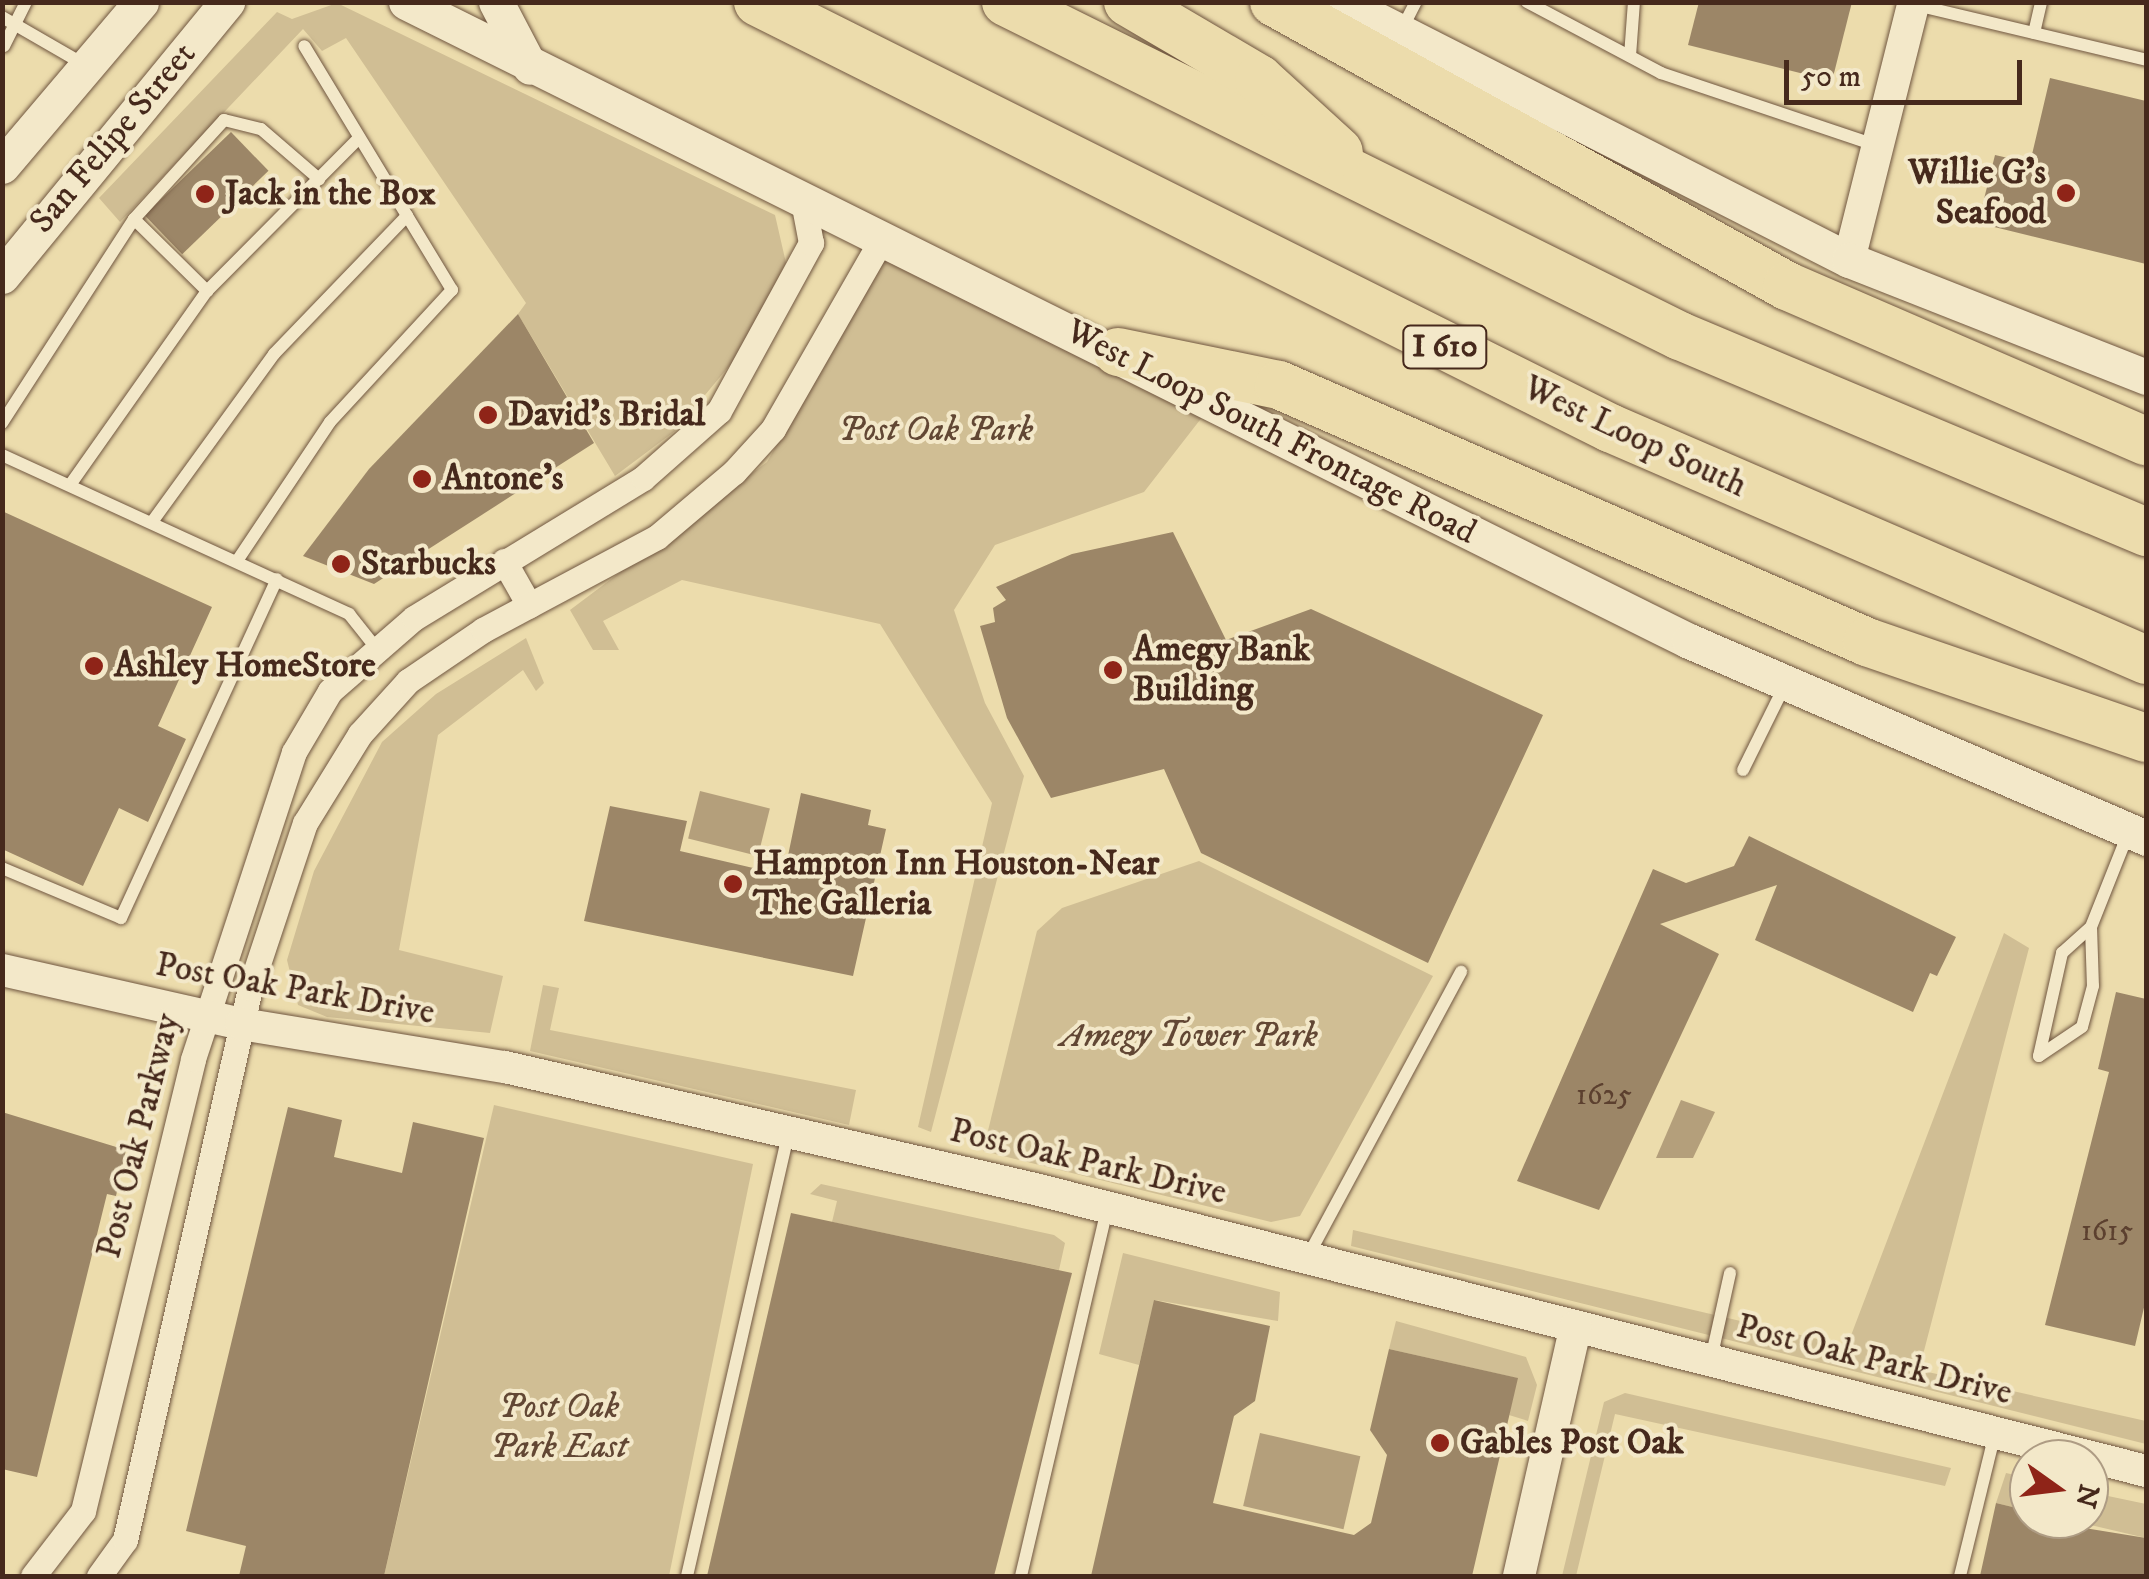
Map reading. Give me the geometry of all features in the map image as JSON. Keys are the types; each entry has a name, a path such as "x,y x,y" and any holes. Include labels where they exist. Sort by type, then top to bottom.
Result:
{"highway":[{"name":"West Loop South","path":"758,2 1610,428 2146,660"},
{"path":"1006,2 1680,336 2146,532"},
{"path":"1128,2 1259,79 1378,189"},
{"path":"1274,2 1787,286 2146,441"},
{"path":"1118,352 1278,385 1867,642 2146,738"}],"main road":[{"name":"San Felipe Street","path":"4,163 87,66 117,18 140,2"},
{"name":"San Felipe Street","path":"2,276 227,2"},
{"name":"West Loop South Frontage Road","path":"406,2 530,67 1118,352 1786,683 2138,835"},
{"path":"496,2 530,67"},
{"path":"1342,2 1408,17 1849,260 2146,377"}],"street":[{"path":"1849,260 1914,3"},
{"name":"Post Oak Parkway","path":"33,1576 83,1511 205,1016 294,752 330,691 376,648 504,561 643,478 719,411 811,244 803,201"},
{"name":"Post Oak Parkway","path":"99,1576 124,1540 241,1024 305,823 360,734 408,681 529,606 657,537 734,472 773,429 882,239"},
{"path":"504,561 529,606"},
{"name":"Post Oak Park Drive","path":"2,970 241,1024 505,1067 788,1132 1308,1256 2146,1471"},
{"path":"1520,1576 1576,1326"}],"lane":[{"path":"4,46 22,22 26,2"},
{"path":"1527,2 1548,7 1630,56 1878,146"},
{"path":"1630,56 1634,2"},
{"path":"2034,33 2041,2"},
{"path":"1914,3 2146,60"},
{"path":"2,17 22,22 87,66"},
{"path":"237,560 330,422 452,290 304,46"},
{"path":"2,422 134,220 224,120 261,129 318,179"},
{"path":"70,485 207,291 359,138"},
{"path":"152,522 274,354 407,216"},
{"path":"134,220 207,291"},
{"path":"2,455 349,614 376,648"},
{"path":"2,868 121,918 278,579"},
{"path":"1743,770 1786,683"},
{"path":"2091,927 2093,986 2082,1027 2039,1056 2062,953 2091,927 2138,835"},
{"path":"1308,1256 1460,972"},
{"path":"687,1576 788,1132"},
{"path":"1021,1576 1107,1207"},
{"path":"1711,1359 1730,1272"},
{"path":"1960,1576 1996,1432"}],"green space":[{"path":"337,3 775,215 786,263 735,359 675,431 615,476 518,314 526,303 346,38 322,51 303,29 120,222 99,198 277,12 292,19"},
{"name":"Post Oak Park","path":"883,258 1203,416 1144,492 995,545 954,610 985,703 1024,776 931,1132 918,1127 992,803 880,624 682,580 603,621 619,650 593,650 570,610 767,462"},
{"path":"526,638 544,683 536,691 523,670 438,735 399,950 503,976 490,1033 327,1017 298,1005 287,960 314,871 382,742 436,694"},
{"name":"Amegy Tower Park","path":"1199,861 1433,976 1300,1216 1271,1222 983,1151 1037,931 1062,908"},
{"path":"2004,933 2029,948 1919,1370 2146,1421 2146,1444 1351,1246 1353,1230 1847,1346"},
{"path":"543,985 559,988 550,1030 856,1090 849,1125 530,1051"},
{"name":"Post Oak Park East","path":"494,1105 753,1164 669,1576 384,1576"},
{"path":"821,1184 1054,1235 1065,1243 1059,1270 832,1222 837,1201 810,1194"},
{"path":"1123,1253 1280,1292 1278,1321 1155,1300 1139,1365 1099,1354"},
{"path":"1396,1321 1526,1357 1537,1385 1528,1421 1509,1415 1517,1378 1389,1349"},
{"path":"1625,1393 1951,1468 1945,1486 1615,1414 1576,1576 1562,1576 1604,1402"},
{"path":"2006,1473 2009,1474 2009,1506 1996,1503"},
{"path":"2109,1496 2146,1504 2146,1538 2109,1529"}],"shaded area":[{"path":"700,791 770,808 758,856 688,839"},
{"path":"1681,1100 1715,1112 1693,1158 1656,1158"},
{"path":"1260,1433 1360,1456 1343,1529 1243,1506"}],"building":[{"path":"1699,2 1852,2 1832,81 1688,45"},
{"name":"Willie G's Seafood","path":"2050,78 2146,101 2146,264 1978,223 1995,155 2030,163"},
{"name":"Jack in the Box","path":"231,132 269,171 182,254 145,215"},
{"path":"518,314 594,443 374,584 303,556 369,469"},
{"name":"Ashley HomeStore","path":"2,511 212,607 158,726 186,739 148,822 119,808 83,886 2,849"},
{"path":"1173,532 1226,640 1311,609 1543,715 1428,963 1201,853 1164,769 1051,798 1007,718 980,626 995,622 993,608 1006,600 996,587 1072,554"},
{"name":"Hampton Inn Houston-Near The Galleria","path":"801,793 871,810 868,825 886,829 853,976 584,921 610,806 687,821 680,851 784,875"},
{"path":"1749,836 1956,937 1937,976 1930,973 1913,1012 1755,940 1777,885 1660,924 1719,954 1599,1210 1517,1181 1653,869 1686,883 1734,866"},
{"path":"2116,992 2146,999 2146,1299 2135,1346 2045,1325 2109,1072 2098,1069"},
{"path":"288,1107 342,1120 334,1157 402,1173 413,1122 484,1138 384,1576 239,1576 246,1546 186,1531"},
{"path":"2,1112 126,1150 116,1196 107,1194 37,1477 2,1469"},
{"path":"791,1213 1072,1273 994,1576 707,1576"},
{"name":"Gables Post Oak","path":"1154,1300 1270,1326 1255,1401 1234,1416 1213,1503 1354,1535 1371,1523 1387,1455 1370,1430 1389,1349 1518,1378 1472,1576 1091,1576"},
{"path":"1996,1503 2009,1506 2009,1539 2109,1539 2109,1532 2146,1538 2146,1576 1980,1576"}],"place":[{"name":"Willie G's Seafood","path":"2066,193"},
{"name":"Jack in the Box","path":"205,194"},
{"name":"David's Bridal","path":"488,415"},
{"name":"Antone's","path":"422,479"},
{"name":"Starbucks","path":"341,564"},
{"name":"Ashley HomeStore","path":"94,666"},
{"name":"Amegy Bank Building","path":"1113,670"},
{"name":"Hampton Inn Houston-Near The Galleria","path":"733,884"},
{"name":"Gables Post Oak","path":"1440,1443"}]}
